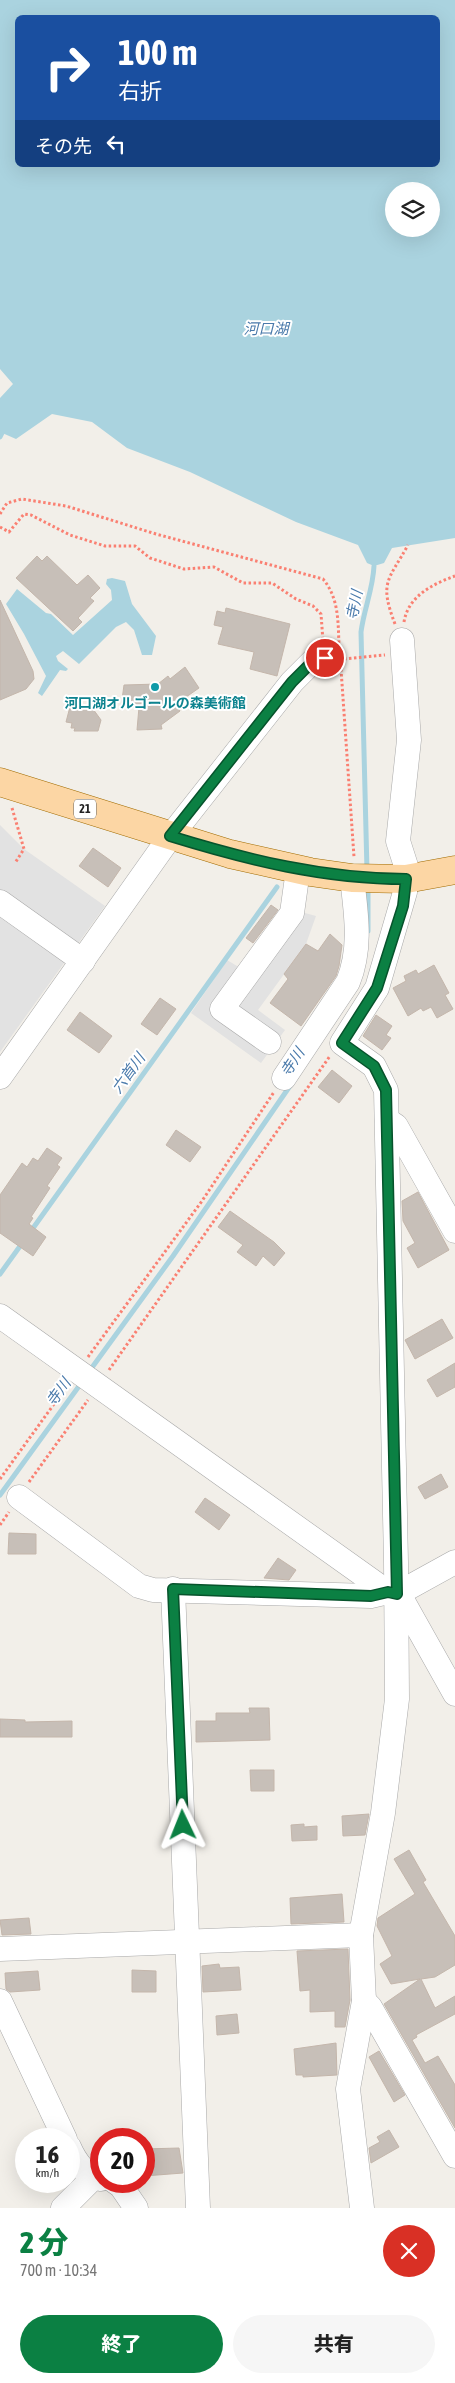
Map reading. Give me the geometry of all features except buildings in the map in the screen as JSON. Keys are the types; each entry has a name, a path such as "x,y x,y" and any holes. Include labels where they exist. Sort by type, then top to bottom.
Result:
{"main road":[{"name":"21","path":"6,790 230,854 298,870 399,879 455,870"}],"street":[{"path":"362,2208 348,2089 364,2001 361,1935 377,1851 397,1699 393,1593 386,1090 374,1066 342,1043 377,988 403,906 399,879 406,866 398,841 409,740 397,647"},
{"path":"0,1078 170,836 292,682 313,661 333,659"},
{"path":"269,1042 222,1009 292,913 298,870"},
{"path":"284,1078 348,982 354,968 357,950 355,874"},
{"path":"0,902 83,961"},
{"path":"387,1120 396,1126 455,1231"},
{"path":"0,1316 393,1593 404,1603 455,1694"},
{"path":"19,1497 139,1586 153,1590 173,1589 371,1596 393,1593 455,1562"},
{"path":"173,1589 198,2208"},
{"path":"0,1949 361,1935"},
{"path":"0,2001 60,2128"},
{"path":"364,2001 370,2006 455,2156"},
{"path":"63,2208 90,2189"},
{"path":"126,2193 136,2208"}],"path":[{"path":"0,514 7,503 22,499 66,506 156,534 323,580 332,589 336,606 333,659 355,874"},
{"path":"0,527 9,532 24,514 32,515 70,535 104,546 135,546 150,558 184,569 214,567 243,584 272,583 296,599 312,606 321,614 333,659"},
{"path":"397,647 386,589 388,579 408,545"},
{"path":"397,647 406,613 417,596 433,584 455,576"},
{"path":"333,659 397,647"},
{"path":"6,790 12,815 24,849 15,863"},
{"path":"0,1479 88,1379 329,1057 342,1043"},
{"path":"19,1497 88,1379 202,1201 284,1078"}],"shaded area":[{"path":"0,825 24,849 105,906 0,1052"},
{"path":"301,912 316,916 306,944 258,1010 285,1030 261,1063 191,1013 227,960 242,969"}],"water":[{"name":"河口湖","path":"0,0 455,0 455,538 392,548 384,563 374,566 367,563 358,545 296,522 190,472 127,448 92,422 52,414 16,439 0,432 0,398 13,384 0,369"},
{"path":"112,578 125,581 132,604 156,636 152,655 142,655 134,630 126,622 116,627 79,664 63,651 56,656 58,661 68,669 66,671 60,670 42,696 38,693 46,676 6,604 17,589 46,613 51,614 73,635 112,600 111,590 106,584 107,579"}],"waterway":[{"path":"0,437 2,433"},
{"name":"寺川","path":"367,871 361,632 374,566"},
{"name":"六首川","path":"31,1231 277,887"},
{"name":"寺川","path":"368,887 368,931"},
{"name":"寺川","path":"88,1373 173,1256 292,1083"},
{"name":"六首川","path":"0,1274 23,1242"},
{"name":"寺川","path":"0,1495 82,1382"}],"place":[{"name":"河口湖オルゴールの森美術館","path":"155,687"}],"route":[{"path":"183,1825 173,1589 371,1596 388,1592 397,1594 386,1090 374,1066 342,1043 370,1002 383,973 403,906 406,879 352,878 287,868 230,854 170,836 292,682 313,661 325,658"}]}
